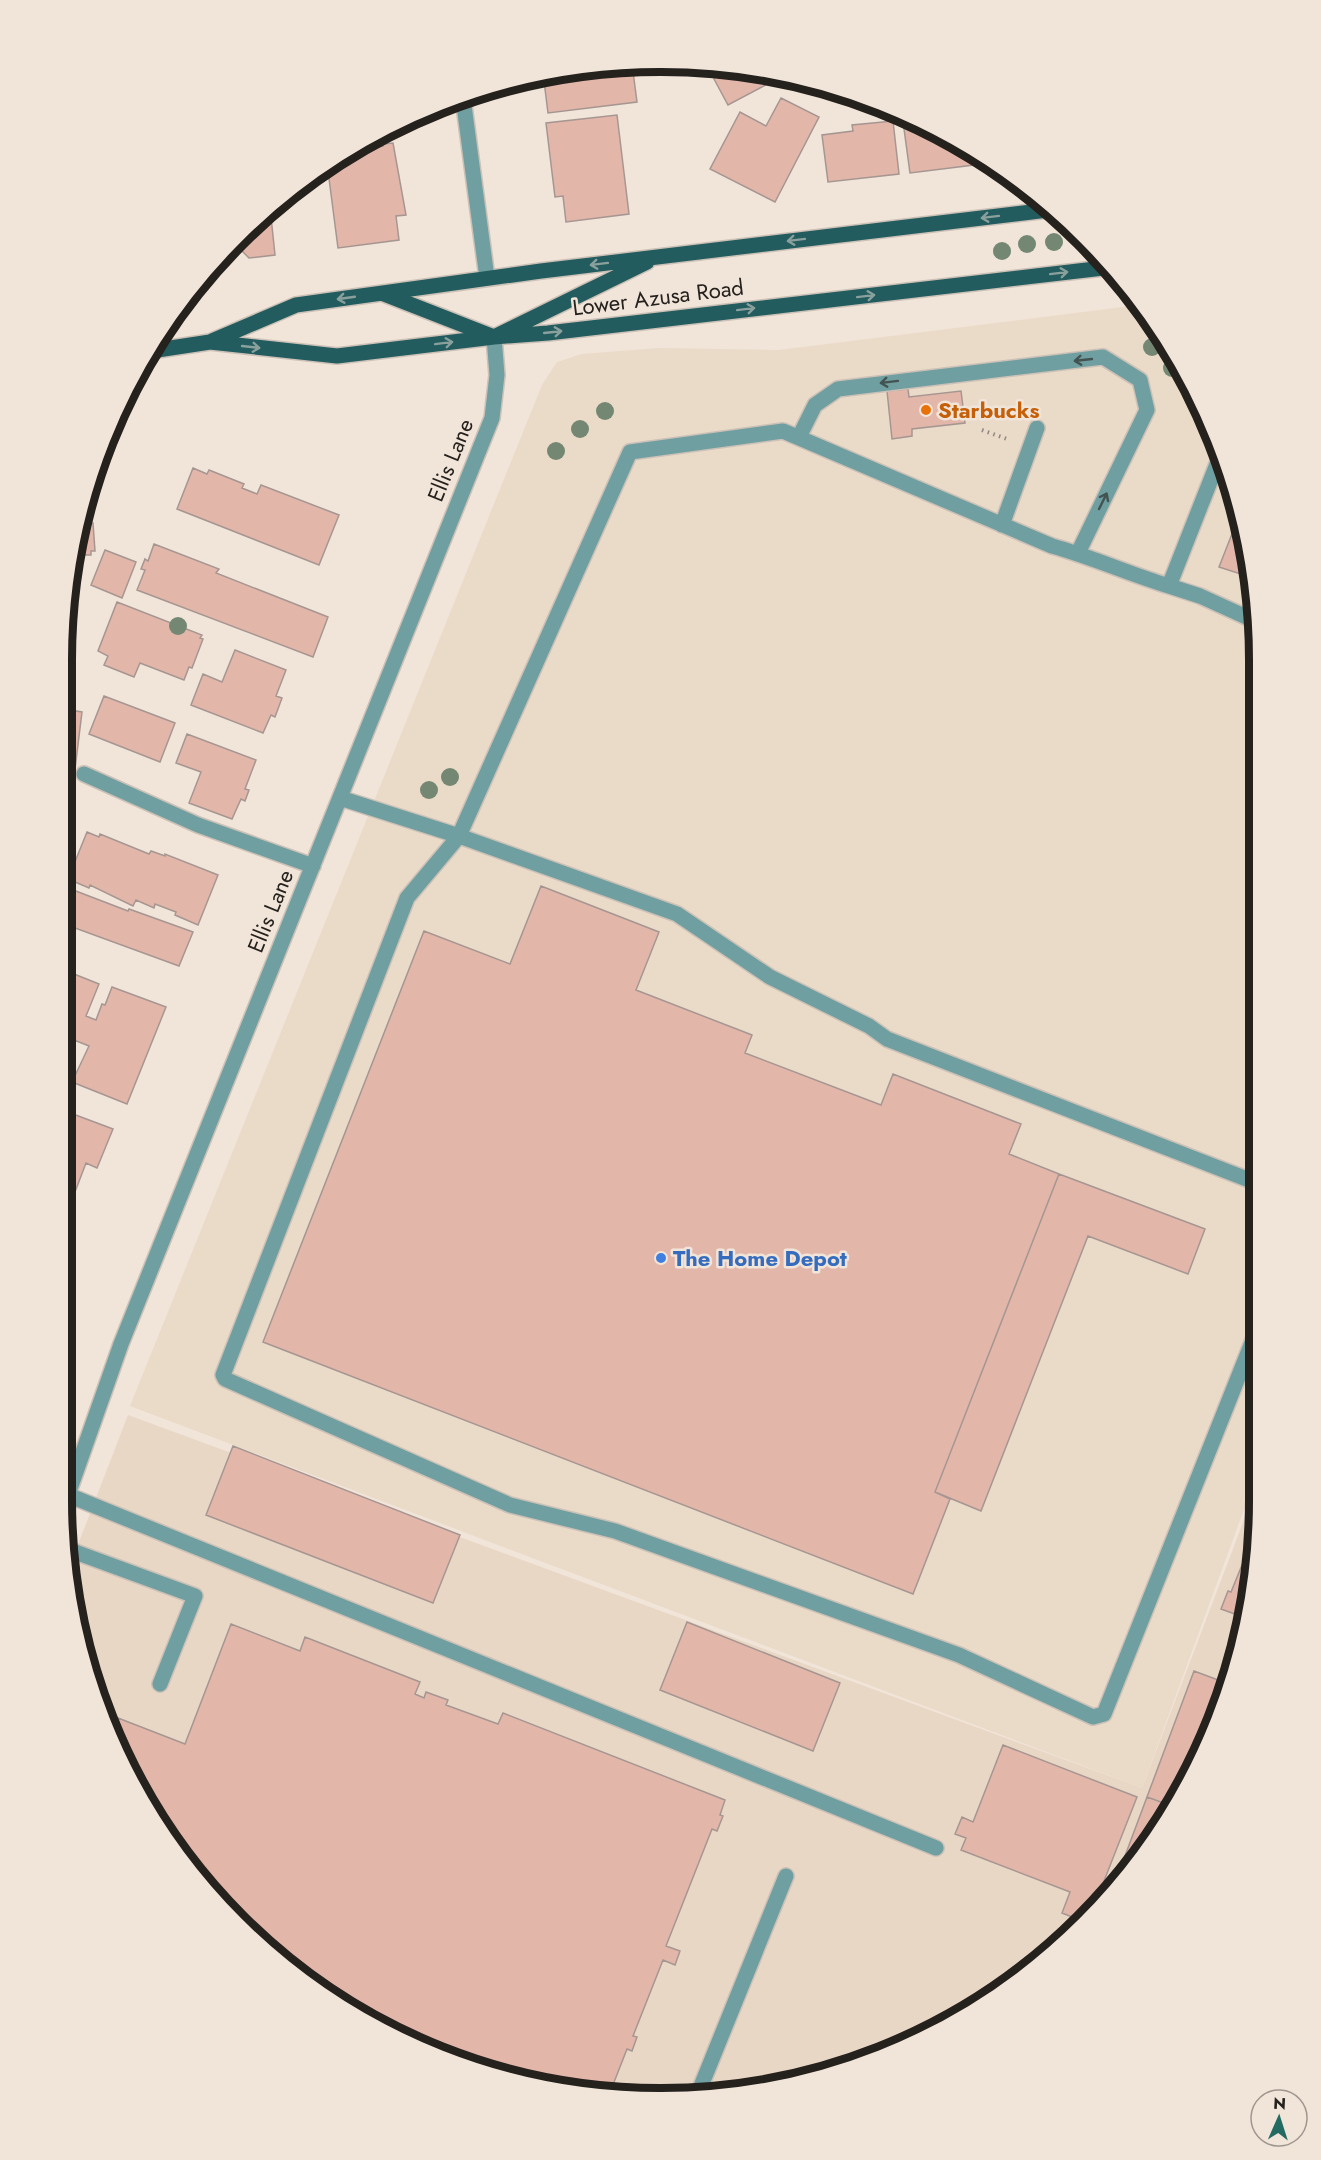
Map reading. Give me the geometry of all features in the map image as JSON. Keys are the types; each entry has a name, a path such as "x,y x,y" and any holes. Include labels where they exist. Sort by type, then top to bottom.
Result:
{"main road":[{"name":"Lower Azusa Road","path":"161,349 210,342 296,305 658,256 1040,211"},
{"path":"381,293 494,336 658,256"},
{"name":"Lower Azusa Road","path":"210,342 338,356 494,336 548,333 1100,268"}],"street":[{"path":"464,106 487,278"},
{"name":"Ellis Lane","path":"72,1483 121,1344 492,418 497,375 494,336"},
{"path":"799,437 815,405 838,389 1103,357 1140,380 1147,410 1078,553"},
{"path":"1002,525 1037,428"},
{"path":"1248,618 1200,596 1052,546 783,431 630,452 459,836 407,898 223,1375 225,1379 510,1505 615,1531 947,1651 1093,1717 1104,1714 1249,1350"},
{"path":"1169,586 1216,466"},
{"path":"84,774 198,825 313,866"},
{"path":"340,798 459,836 677,914 770,976 869,1026 887,1040 1249,1180"},
{"path":"72,1499 936,1848"},
{"path":"74,1551 195,1596 160,1684"},
{"path":"702,2087 786,1876"}],"path":[{"path":"982,430 1013,441"}],"shaded area":[{"path":"1130,306 1170,366 1188,400 1218,471 1229,508 1244,584 1249,660 1249,1496 1142,1788 130,1406 542,385 557,362 582,354 659,348 779,350"},
{"path":"128,1415 1142,1788 1249,1507 1248,1538 1238,1614 1218,1689 1204,1725 1170,1794 1150,1826 1103,1888 1077,1916 1049,1942 987,1989 955,2009 886,2043 850,2057 775,2077 699,2087 622,2087 584,2083 546,2077 471,2057 400,2027 366,2009 334,1989 272,1942 258,1929 164,1815 133,1760 103,1689 92,1652 83,1614 75,1553"}],"building":[{"path":"633,73 637,102 548,113 544,83"},
{"path":"711,74 771,82 728,105"},
{"path":"781,98 819,117 775,202 710,169 740,112 766,126"},
{"path":"617,115 629,214 566,222 563,196 555,197 546,123"},
{"path":"893,121 899,174 828,182 822,135 853,131 852,125"},
{"path":"903,125 977,165 910,173"},
{"path":"393,143 406,215 396,216 399,240 338,248 329,175 366,151 383,146 383,144"},
{"path":"271,219 275,255 249,258 240,249"},
{"name":"Starbucks","path":"908,389 909,397 961,391 965,423 912,429 912,436 892,439 887,391"},
{"path":"193,468 207,474 209,470 244,484 242,488 257,494 261,485 339,515 319,565 177,509"},
{"path":"88,523 93,523 95,551 91,551 91,555 82,555"},
{"path":"1234,529 1243,575 1219,567"},
{"path":"154,544 219,569 216,573 328,617 313,657 137,590 145,570 141,569 145,559 148,561"},
{"path":"105,550 136,562 122,598 91,585"},
{"path":"117,602 202,635 200,638 203,639 192,668 189,667 184,680 140,663 134,677 104,665 108,656 98,651"},
{"path":"235,650 286,670 276,696 282,698 275,717 271,715 263,733 191,705 203,674 222,682"},
{"path":"104,696 175,723 160,762 89,734"},
{"path":"72,710 82,712 75,769 72,768"},
{"path":"187,734 256,760 245,789 249,790 245,801 241,799 232,819 189,803 201,772 176,763"},
{"path":"87,832 99,837 100,834 149,854 151,851 165,856 165,854 218,875 198,925 175,915 176,912 155,904 154,908 136,900 133,906 90,885 89,888 72,881 72,869"},
{"name":"The Home Depot","path":"541,886 659,932 636,990 752,1035 745,1053 881,1105 893,1074 1021,1124 1009,1154 1059,1174 935,1492 950,1499 913,1594 263,1342 424,931 510,964"},
{"path":"72,890 193,932 179,966 72,927"},
{"path":"72,973 99,984 86,1016 96,1020 112,987 166,1007 127,1104 72,1082 89,1046 74,1040 72,1045"},
{"path":"72,1114 113,1129 97,1168 86,1163 72,1200"},
{"path":"1059,1174 1205,1229 1188,1274 1088,1236 981,1511 935,1492"},
{"path":"233,1446 460,1535 433,1603 206,1515"},
{"path":"1242,1565 1245,1566 1238,1615 1221,1609"},
{"path":"687,1622 840,1683 813,1751 660,1690"},
{"path":"231,1624 300,1651 305,1637 420,1682 415,1694 424,1698 426,1692 448,1700 446,1705 498,1724 503,1713 725,1800 720,1815 723,1816 717,1831 712,1829 666,1946 680,1951 675,1965 663,1960 633,2036 637,2037 632,2051 627,2049 613,2086 546,2077 471,2057 400,2027 366,2009 354,2002 355,1999 341,1993 302,1966 244,1916 194,1858 151,1794 116,1723 118,1718 185,1744"},
{"path":"1194,1671 1220,1681 1188,1760 1164,1803 1147,1797"},
{"path":"1003,1745 1137,1797 1100,1891 1075,1918 1062,1913 1070,1892 961,1850 966,1838 955,1834 962,1817 973,1822"},
{"path":"1147,1797 1164,1803 1150,1826 1122,1865"}],"place":[{"name":"Starbucks","path":"926,410"},
{"name":"The Home Depot","path":"661,1258"}]}
